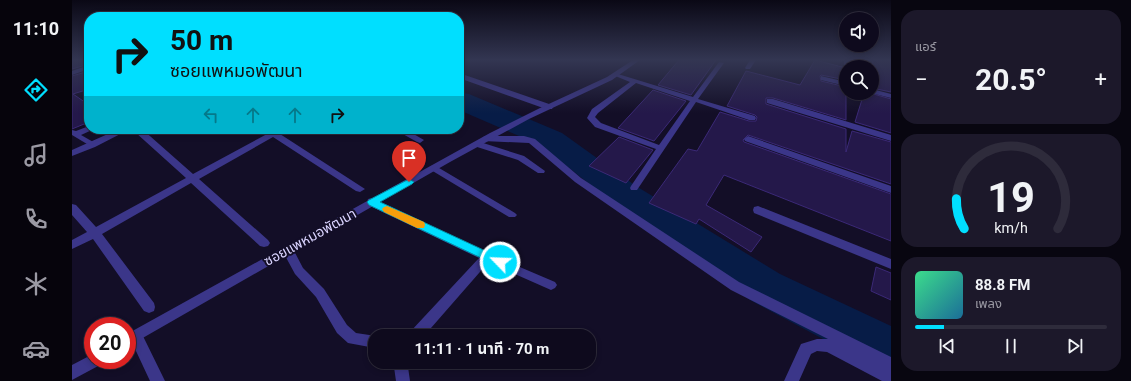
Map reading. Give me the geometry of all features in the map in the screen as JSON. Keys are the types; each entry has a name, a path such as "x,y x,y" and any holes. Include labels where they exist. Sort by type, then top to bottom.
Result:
{"street":[{"path":"466,78 549,107 610,78"},
{"path":"824,78 839,82"},
{"path":"879,93 891,96"},
{"path":"770,101 891,138"},
{"name":"ซอยแพหมอพัฒนา","path":"136,337 485,139 549,107"},
{"path":"72,153 115,134"},
{"path":"143,134 264,243"},
{"path":"72,245 269,134"},
{"path":"278,134 360,189"},
{"path":"408,134 420,140"},
{"path":"485,139 524,139 532,141 578,180 735,286 891,364"},
{"path":"748,139 891,190"},
{"path":"372,202 487,256 421,329"},
{"path":"72,208 95,233 149,307"},
{"path":"758,210 891,264"},
{"path":"288,250 299,271 320,293 342,329 352,339 368,341"},
{"path":"136,345 158,381"},
{"path":"791,381 806,348 817,345 829,346 891,378"},
{"path":"72,373 84,366"},
{"path":"401,369 403,381"}],"lane":[{"path":"625,78 752,118"},
{"path":"634,188 710,78"},
{"path":"635,81 595,111 591,118 598,124 661,148"},
{"path":"74,133 84,130"},
{"path":"74,133 92,145"},
{"path":"485,139 521,158 540,171"},
{"path":"434,168 512,215"},
{"path":"487,256 552,285"}],"building":[{"path":"72,78 84,78 84,91 73,94 84,102 84,124 72,129"},
{"path":"664,78 703,78 691,95 658,85"},
{"path":"742,78 772,78 800,85 804,78 820,78 821,81 839,85 839,100 846,100 846,120 773,98 766,98 766,104 846,129 846,152 852,131 891,142 891,184 748,135 743,140 744,142 891,194 891,241 724,175 706,205 762,237 751,252 699,219 696,224 649,203 688,149 697,151 720,112 749,121 756,121 757,117 755,115 727,106"},
{"path":"879,78 891,78 891,92 879,89"},
{"path":"653,90 686,101 654,141 618,128"},
{"path":"879,96 891,99 891,133 855,122 862,100 879,100"},
{"path":"619,137 653,150 626,183 589,166"},
{"path":"876,267 891,273 891,300 871,291"}],"waterway":[{"path":"464,102 551,139 624,194 765,287 891,350"}],"slow traffic":[{"path":"387,209 420,225"}],"route":[{"path":"409,182 372,202 500,262"}]}
